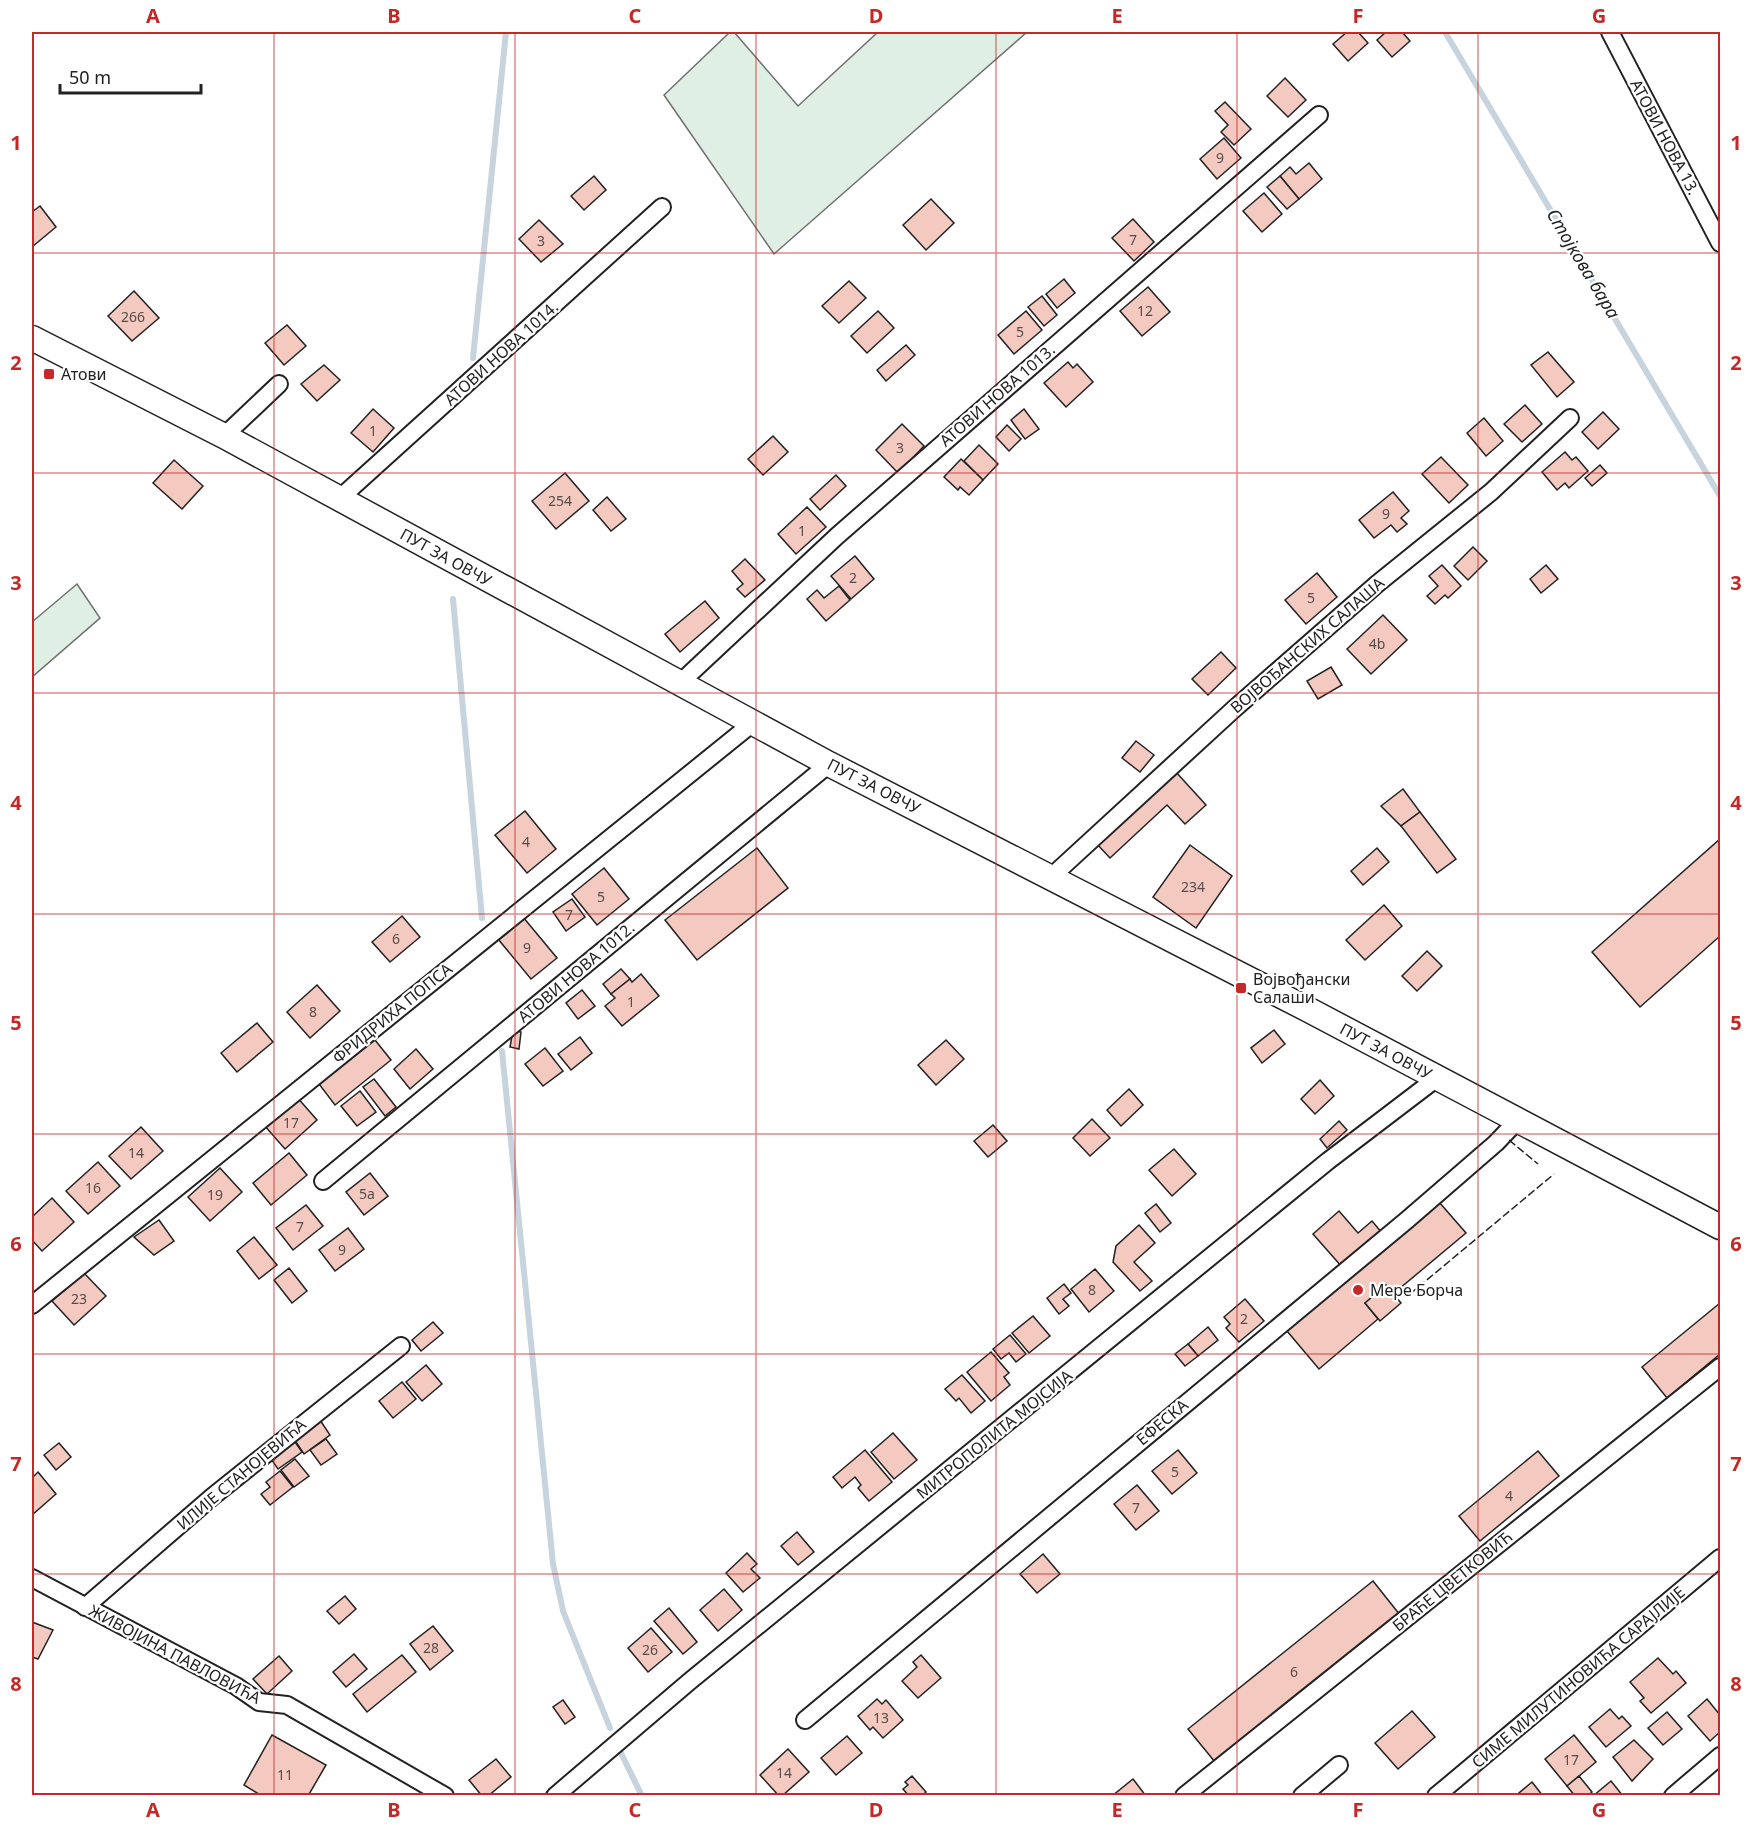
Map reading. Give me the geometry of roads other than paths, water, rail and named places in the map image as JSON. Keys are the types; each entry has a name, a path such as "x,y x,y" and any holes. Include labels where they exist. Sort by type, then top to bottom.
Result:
{"street":[{"name":"АТОВИ НОВА 13.","path":"1610,32 1720,243"},
{"name":"АТОВИ НОВА 1013.","path":"681,682 863,513 1319,115"},
{"name":"АТОВИ НОВА 1014.","path":"339,499 662,207"},
{"name":"ПУТ ЗА ОВЧУ","path":"32,338 224,436 829,764 1720,1227"},
{"path":"224,436 279,384"},
{"name":"ВОЈВОЂАНСКИХ САЛАША","path":"1050,878 1234,709 1377,584 1491,492 1570,418"},
{"name":"ФРИДРИХА ПОПСА","path":"32,1305 754,723"},
{"name":"АТОВИ НОВА 1012.","path":"323,1181 829,764"},
{"name":"МИТРОПОЛИТА МОЈСИЈА","path":"555,1796 699,1673 1328,1161 1437,1078"},
{"name":"ЕФЕСКА","path":"805,1720 1416,1212 1496,1143 1516,1121"},
{"name":"ИЛИЈЕ СТАНОЈЕВИЋА","path":"85,1607 212,1497 401,1346"},
{"name":"БРАЋЕ ЦВЕТКОВИЋ","path":"1184,1796 1720,1367"},
{"name":"СИМЕ МИЛУТИНОВИЋА САРАЈЛИЈЕ","path":"1436,1796 1720,1558"},
{"name":"ЖИВОЈИНА ПАВЛОВИЋА","path":"32,1578 236,1686 259,1702 287,1704 444,1796"},
{"path":"1673,1796 1720,1756"},
{"path":"1302,1796 1339,1765"}],"waterway":[{"path":"473,358 506,32"},
{"name":"Стојкова бара","path":"1445,32 1720,496"},
{"path":"453,599 482,918"},
{"path":"502,1051 553,1564 563,1611 610,1728"},
{"path":"618,1747 642,1796"}],"place":[{"name":"Атови","path":"49,374"},
{"name":"Војвођански Салаши","path":"1241,988"},
{"name":"Мере Борча","path":"1358,1290"}]}
